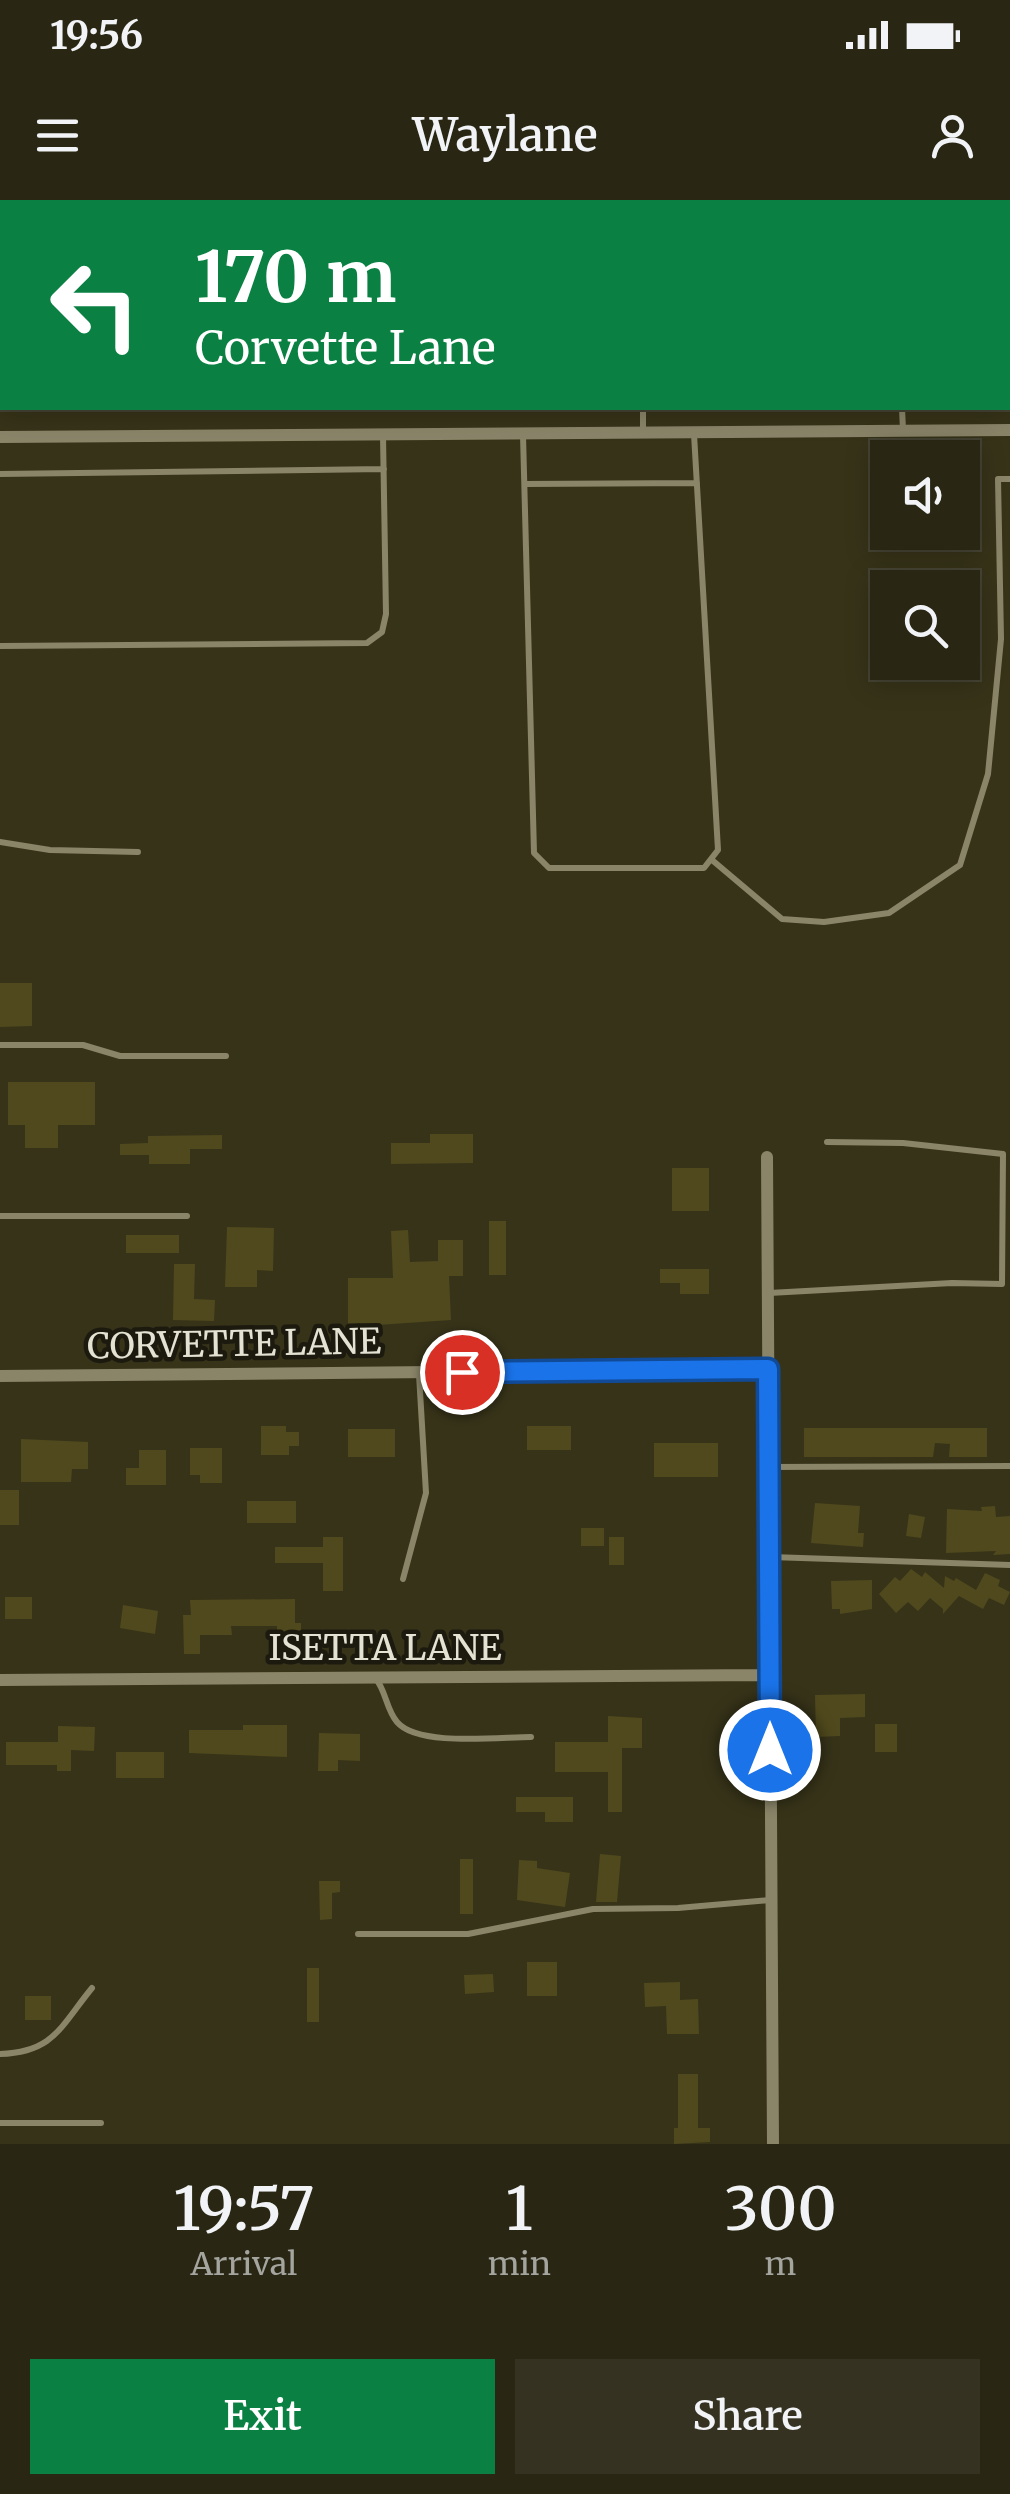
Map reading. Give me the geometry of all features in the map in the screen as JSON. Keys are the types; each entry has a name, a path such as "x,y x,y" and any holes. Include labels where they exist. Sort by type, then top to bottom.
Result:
{"street":[{"path":"0,436 1010,430"},
{"path":"766,1157 773,2144"},
{"name":"CORVETTE LANE","path":"0,1376 768,1369"},
{"name":"ISETTA LANE","path":"0,1680 770,1676"}],"lane":[{"path":"643,410 643,435"},
{"path":"902,410 904,432"},
{"path":"523,435 534,853 550,868 704,868 718,850 694,434"},
{"path":"0,646 367,643 382,632 386,614 383,436"},
{"path":"0,472 384,469"},
{"path":"712,860 782,919 824,922 888,912 960,865 988,774 1006,639 998,479 1010,479"},
{"path":"525,484 697,483"},
{"path":"0,842 50,850 138,852"},
{"path":"0,1046 84,1045 120,1056 226,1056"},
{"path":"768,1293 1006,1284 1003,1154 903,1143 827,1142"},
{"path":"0,1216 187,1216"},
{"path":"403,1580 426,1493 418,1372"},
{"path":"768,1467 1010,1466"},
{"path":"769,1556 1010,1565"},
{"path":"375,1678 391,1713 411,1732 442,1737 531,1737"},
{"path":"358,1934 468,1934 593,1909 678,1908 772,1900"},
{"path":"0,2054 28,2053 46,2045 92,1988"},
{"path":"0,2123 102,2123"}],"building":[{"path":"0,983 32,983 32,1026 0,1027"},
{"path":"8,1082 95,1082 95,1125 58,1125 58,1148 25,1148 25,1125 8,1125"},
{"path":"430,1134 473,1134 473,1163 391,1164 391,1143 430,1143"},
{"path":"222,1135 222,1149 190,1149 190,1164 149,1164 149,1155 120,1155 120,1144 148,1143 148,1136"},
{"path":"672,1168 709,1168 709,1211 672,1211"},
{"path":"489,1221 506,1221 506,1275 489,1275"},
{"path":"227,1227 274,1228 273,1271 257,1270 257,1287 225,1287"},
{"path":"408,1230 410,1262 438,1261 438,1240 463,1240 463,1276 449,1276 451,1320 348,1327 348,1278 393,1278 391,1231"},
{"path":"126,1235 179,1235 179,1253 126,1253"},
{"path":"174,1264 195,1264 194,1299 215,1300 214,1321 173,1320"},
{"path":"660,1269 709,1269 709,1294 680,1294 680,1283 660,1283"},
{"path":"261,1426 286,1426 286,1432 299,1432 299,1446 289,1446 289,1455 261,1455"},
{"path":"527,1426 571,1426 571,1450 527,1450"},
{"path":"804,1428 987,1428 987,1457 949,1457 950,1444 935,1443 933,1457 804,1457"},
{"path":"348,1429 395,1429 395,1457 348,1457"},
{"path":"21,1439 88,1442 88,1469 72,1469 71,1482 21,1482"},
{"path":"654,1443 718,1443 718,1477 654,1477"},
{"path":"190,1448 222,1448 222,1483 200,1483 200,1475 190,1475"},
{"path":"139,1450 166,1450 166,1485 126,1485 126,1468 139,1468"},
{"path":"0,1490 19,1490 19,1525 0,1525"},
{"path":"247,1501 296,1501 296,1523 247,1523"},
{"path":"815,1503 860,1506 858,1533 864,1533 863,1547 811,1543"},
{"path":"995,1506 996,1517 1010,1516 1010,1554 946,1553 947,1509 982,1511 981,1507"},
{"path":"909,1514 925,1517 921,1538 906,1536"},
{"path":"581,1528 604,1528 604,1546 581,1546"},
{"path":"323,1537 343,1537 343,1591 323,1591 323,1563 275,1563 275,1547 323,1547"},
{"path":"609,1537 624,1537 624,1565 609,1565"},
{"path":"911,1569 922,1577 925,1572 944,1588 945,1576 976,1590 985,1573 1000,1580 998,1586 1010,1592 1004,1605 989,1598 983,1609 959,1596 943,1614 943,1609 930,1598 918,1611 908,1602 896,1613 879,1594 895,1577 900,1581"},
{"path":"872,1580 872,1609 840,1614 840,1609 832,1609 831,1581"},
{"path":"5,1597 32,1597 32,1619 5,1619"},
{"path":"295,1599 295,1623 301,1623 301,1640 277,1640 277,1626 231,1626 232,1635 200,1635 200,1654 184,1654 183,1615 191,1615 190,1600"},
{"path":"123,1605 158,1611 155,1634 120,1628"},
{"path":"865,1694 865,1717 840,1718 840,1736 816,1737 815,1695"},
{"path":"608,1716 642,1718 642,1748 622,1748 622,1812 608,1812 608,1772 555,1772 555,1742 608,1742"},
{"path":"875,1724 897,1724 897,1752 875,1752"},
{"path":"243,1725 287,1725 287,1757 189,1753 189,1730 243,1730"},
{"path":"58,1726 95,1727 94,1751 71,1750 71,1771 57,1771 57,1765 6,1765 6,1742 58,1742"},
{"path":"319,1733 360,1734 360,1761 338,1760 338,1771 318,1771"},
{"path":"116,1752 164,1752 164,1778 116,1778"},
{"path":"516,1797 573,1797 573,1822 545,1822 545,1812 516,1812"},
{"path":"600,1854 621,1856 617,1902 596,1902"},
{"path":"460,1859 473,1859 473,1914 460,1914"},
{"path":"519,1860 537,1861 537,1868 570,1873 565,1907 517,1900"},
{"path":"319,1881 340,1881 340,1892 332,1893 332,1919 320,1920"},
{"path":"527,1962 557,1962 557,1996 527,1996"},
{"path":"307,1968 319,1968 319,2022 307,2022"},
{"path":"493,1974 494,1992 465,1994 464,1975"},
{"path":"680,1982 680,2000 698,1999 699,2034 667,2034 666,2006 645,2007 644,1983"},
{"path":"25,1996 51,1996 51,2020 25,2020"},
{"path":"678,2074 698,2074 698,2128 710,2128 710,2142 674,2144 674,2128 678,2128"}],"route":[{"path":"462,1372 768,1369 770,1750"}]}
